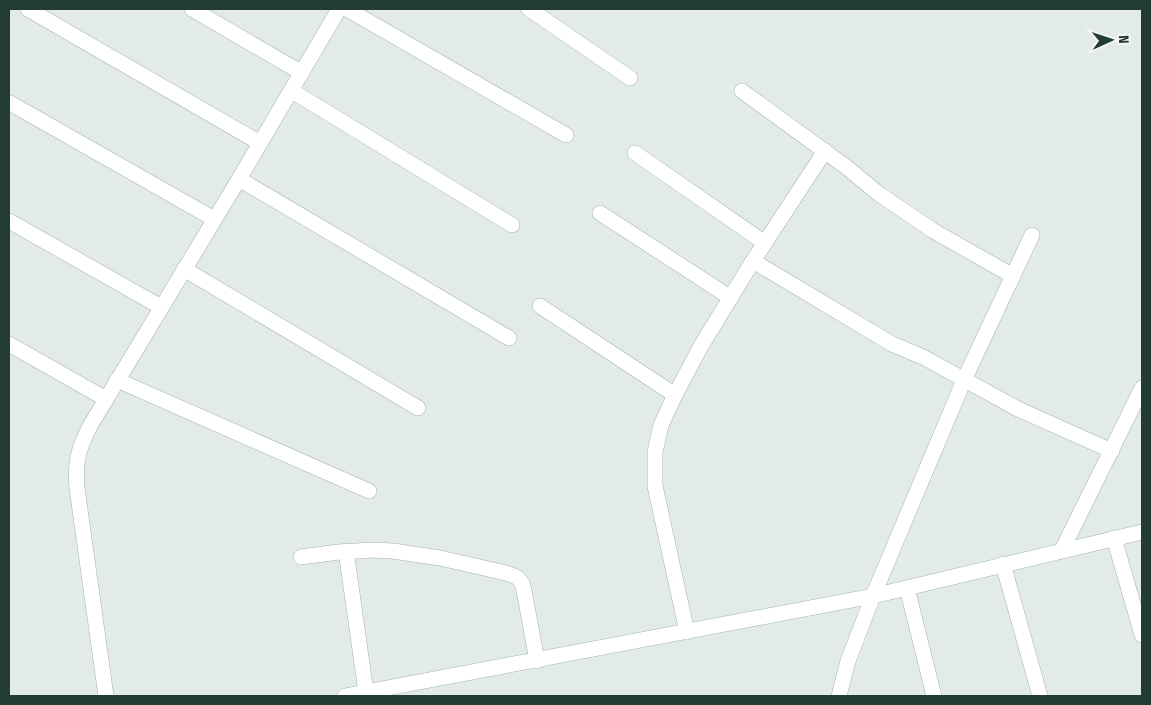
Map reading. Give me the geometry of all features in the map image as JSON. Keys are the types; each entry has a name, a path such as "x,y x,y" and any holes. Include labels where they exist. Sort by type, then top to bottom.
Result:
{"street":[{"path":"28,9 260,143"},
{"path":"192,9 302,73"},
{"path":"529,9 630,78"},
{"path":"106,696 75,470 77,454 82,440 117,380 292,91 336,10 566,135"},
{"path":"292,91 512,226"},
{"path":"742,91 825,151 878,194 924,225 1013,276"},
{"path":"10,102 214,219"},
{"path":"687,632 655,486 655,452 661,425 675,394 701,346 764,243 825,151"},
{"path":"635,153 764,243"},
{"path":"239,179 509,338"},
{"path":"600,213 730,298"},
{"path":"9,221 161,307"},
{"path":"839,696 848,661 873,596 964,380 1032,235"},
{"path":"753,261 892,344 923,357 1018,409 1112,451"},
{"path":"184,269 418,408"},
{"path":"540,306 675,394"},
{"path":"9,344 106,399"},
{"path":"117,380 368,491"},
{"path":"1062,550 1142,388"},
{"path":"346,696 873,596 1142,532"},
{"path":"1114,538 1142,635"},
{"path":"302,557 346,551 393,551 440,558 517,577 522,583 524,590 537,661"},
{"path":"346,551 366,692"},
{"path":"1003,564 1040,696"},
{"path":"907,588 934,696"}]}
